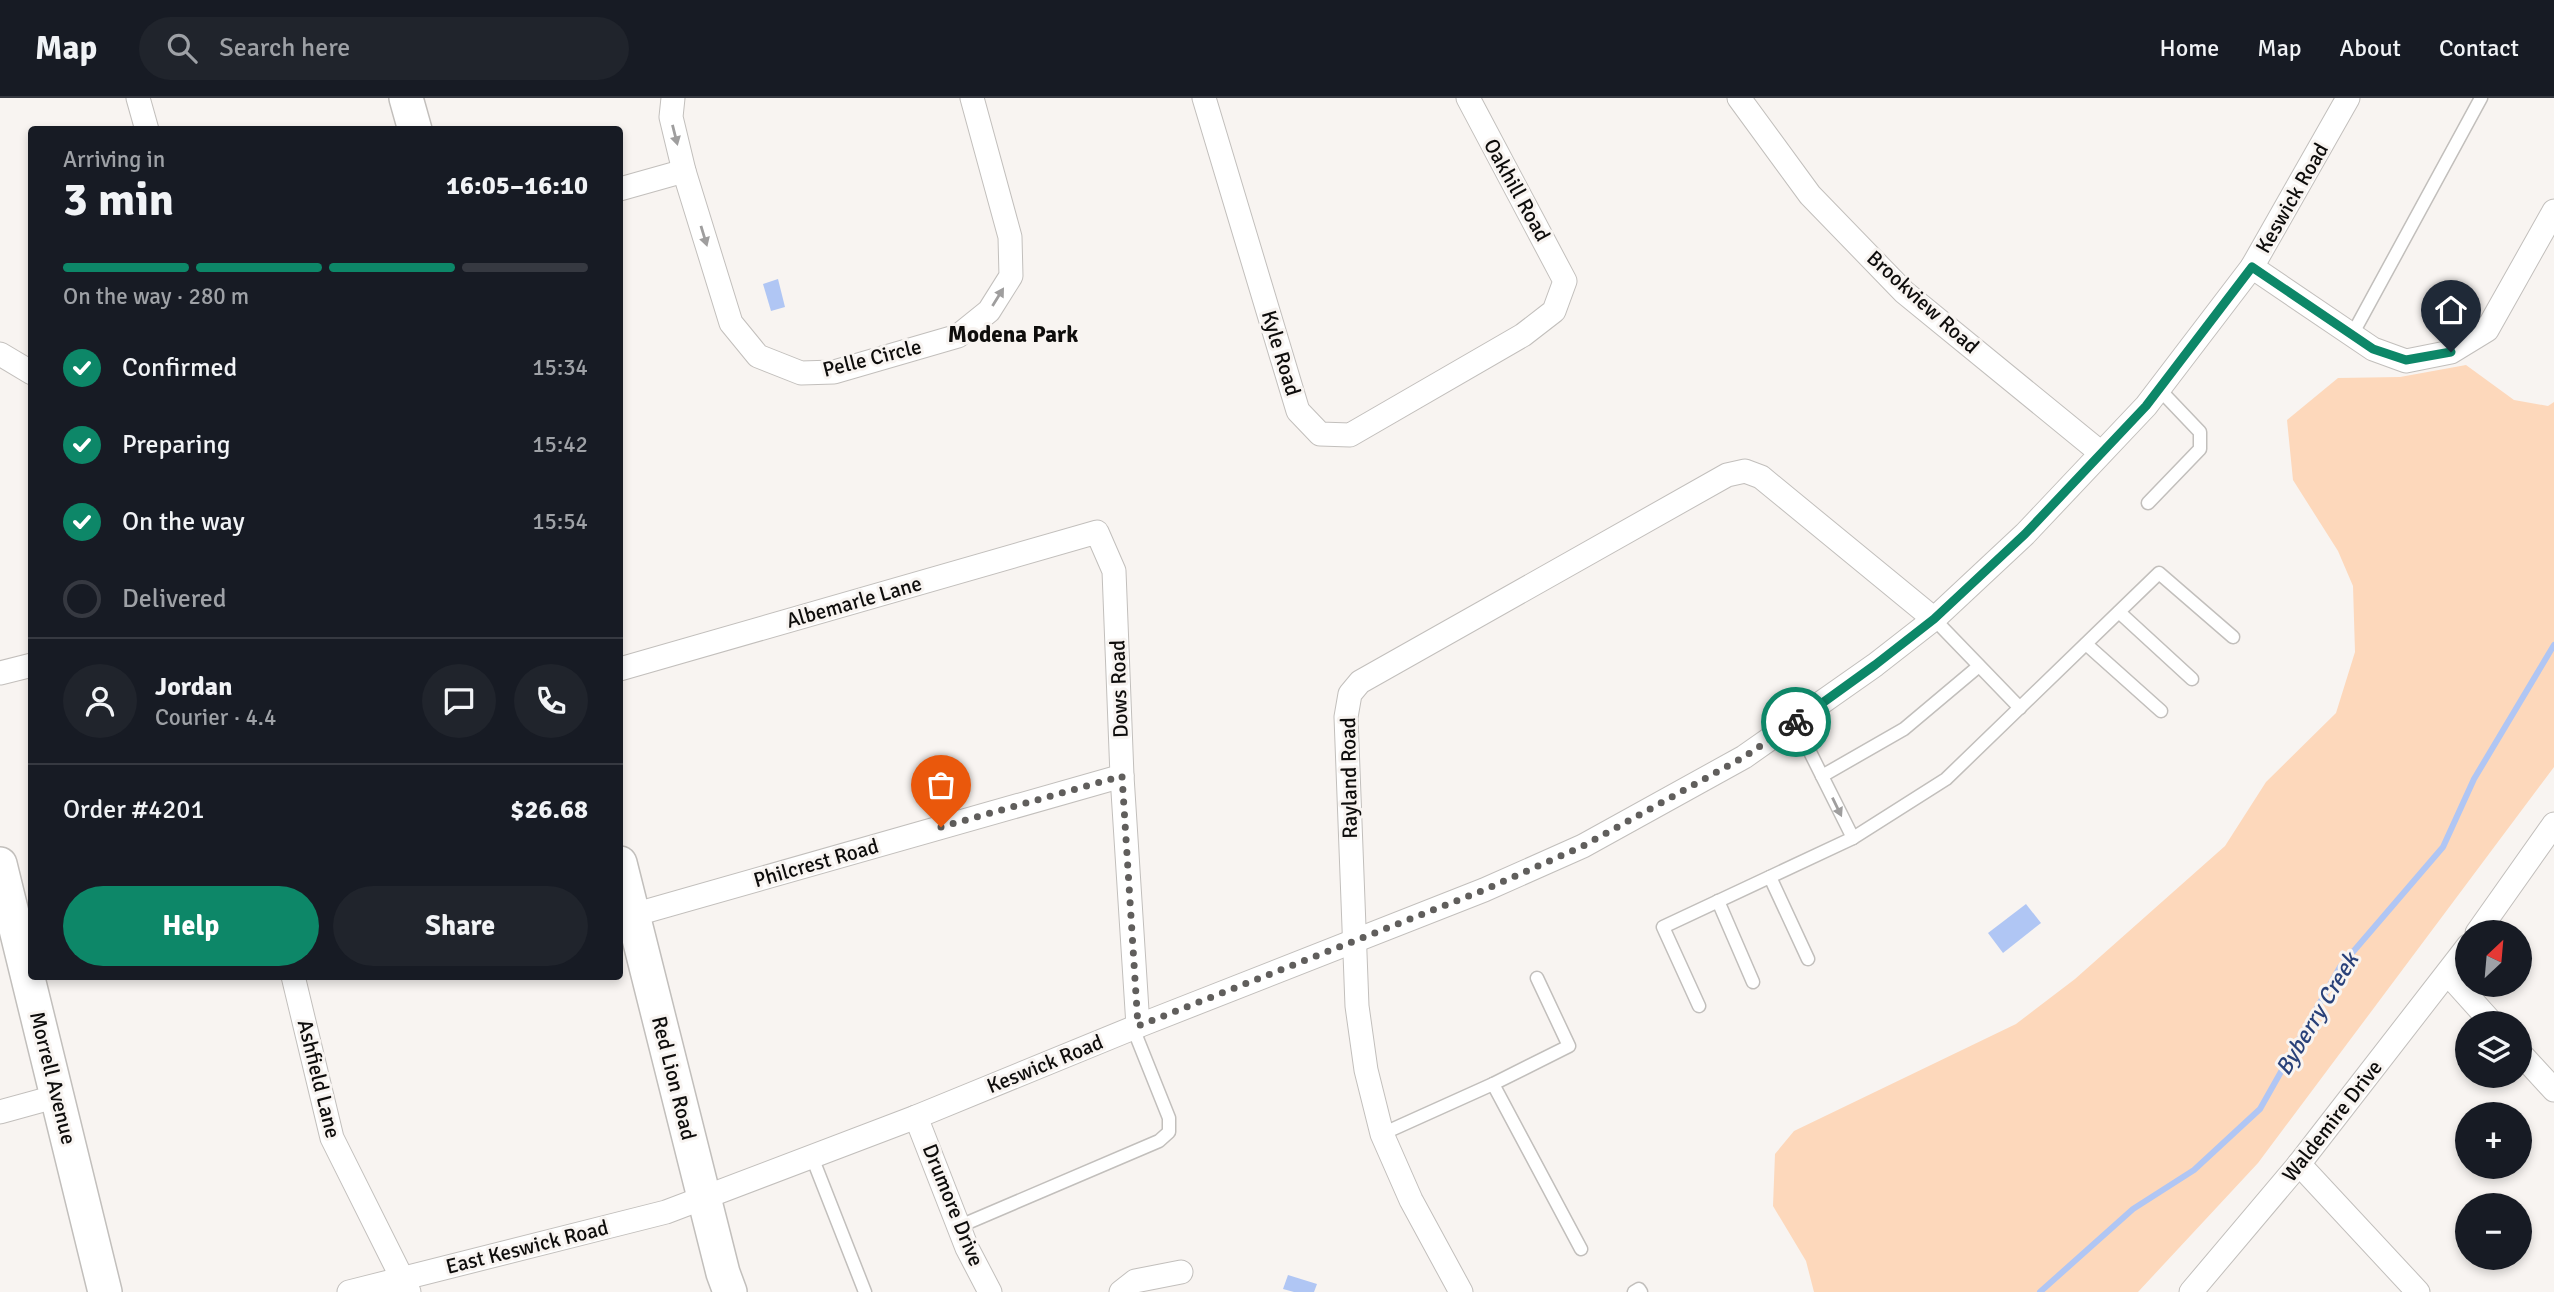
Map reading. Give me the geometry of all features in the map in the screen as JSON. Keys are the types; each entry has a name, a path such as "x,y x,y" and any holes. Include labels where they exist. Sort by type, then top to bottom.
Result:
{"street":[{"path":"138,98 146,126"},
{"path":"406,98 414,126"},
{"name":"Pelle Circle","path":"673,98 671,117 684,170 731,323 758,356 801,373 834,372 958,336 989,311 1011,276 1010,237 972,98"},
{"name":"Kyle Road","path":"1204,98 1298,411 1320,434 1350,435 1523,335 1554,311 1565,281"},
{"name":"Oakhill Road","path":"1468,98 1565,281"},
{"name":"Brookview Road","path":"1739,98 1811,195 1904,292 2101,453"},
{"name":"Keswick Road","path":"704,1198 916,1117 1484,890 1583,846 1744,757 1875,665 1934,619 2025,534 2101,453 2159,389 2252,267 2348,98"},
{"path":"623,188 684,170"},
{"path":"2252,267 2373,349 2406,360 2451,352 2487,330 2554,211"},
{"path":"0,354 28,371"},
{"name":"Rayland Road","path":"1461,1292 1411,1200 1382,1134 1366,1070 1357,1006 1354,940 1346,717 1350,694 1360,682 1727,475 1745,471 1761,477 1934,619"},
{"name":"Dows Road","path":"1088,535 1097,533 1114,571 1136,1027"},
{"name":"Albemarle Lane","path":"623,668 1088,535"},
{"path":"0,673 28,666"},
{"name":"Philcrest Road","path":"632,915 1122,776"},
{"path":"2486,920 2554,824"},
{"name":"Morrell Avenue","path":"0,864 28,976"},
{"name":"Red Lion Road","path":"623,876 730,1292"},
{"name":"Waldemire Drive","path":"2191,1292 2299,1164 2455,964"},
{"path":"2448,974 2481,1011"},
{"name":"Morrell Avenue","path":"29,980 105,1292"},
{"name":"Ashfield Lane","path":"294,980 332,1138 406,1285"},
{"path":"2532,1066 2554,1090"},
{"path":"0,1112 58,1096"},
{"name":"Drumore Drive","path":"916,1117 967,1248 990,1292"},
{"path":"2299,1164 2418,1292"},
{"name":"East Keswick Road","path":"349,1292 406,1285 666,1212 704,1198"},
{"path":"1121,1292 1135,1282 1181,1272"}],"lane":[{"path":"2352,335 2481,98"},
{"path":"2148,503 2200,449 2200,432 2159,389"},
{"path":"1699,1006 1664,927 1853,838 1946,779 2159,573 2233,637"},
{"path":"2119,612 2192,679"},
{"path":"1934,619 2020,708"},
{"path":"2086,644 2161,711"},
{"path":"1822,776 1904,729 1979,666"},
{"path":"1795,722 1853,838"},
{"path":"1770,877 1808,959"},
{"path":"1718,901 1753,982"},
{"path":"1382,1134 1569,1046 1537,978"},
{"path":"960,1226 1159,1141 1169,1132 1169,1118 1136,1027"},
{"path":"1493,1084 1581,1249"},
{"path":"812,1157 865,1292"},
{"path":"1634,1292 1639,1289 1641,1292"}],"shaded area":[{"path":"2466,365 2514,400 2548,406 2554,402 2554,767 2258,1163 2138,1292 1814,1292 1806,1261 1773,1206 1775,1154 1794,1131 2016,1024 2075,979 2225,846 2266,782 2336,713 2355,652 2353,586 2338,551 2293,480 2287,420 2338,378 2400,377"}],"water":[{"path":"778,279 785,307 771,311 763,284"},
{"path":"2026,904 2041,923 2003,953 1988,933"},
{"path":"1288,1275 1317,1284 1314,1292 1283,1289"}],"waterway":[{"name":"Byberry Creek","path":"2040,1292 2133,1209 2194,1170 2260,1109 2340,967 2443,847 2474,779 2554,645"}],"way so far":[{"path":"941,827 1122,776 1138,1026 1484,890 1583,846 1674,798 1744,757 1796,722"}],"district":[{"name":"Modena Park","path":"1013,334"}],"route":[{"path":"1796,722 1934,619 2025,534 2146,406 2252,267 2373,349 2406,360 2451,352"}]}
